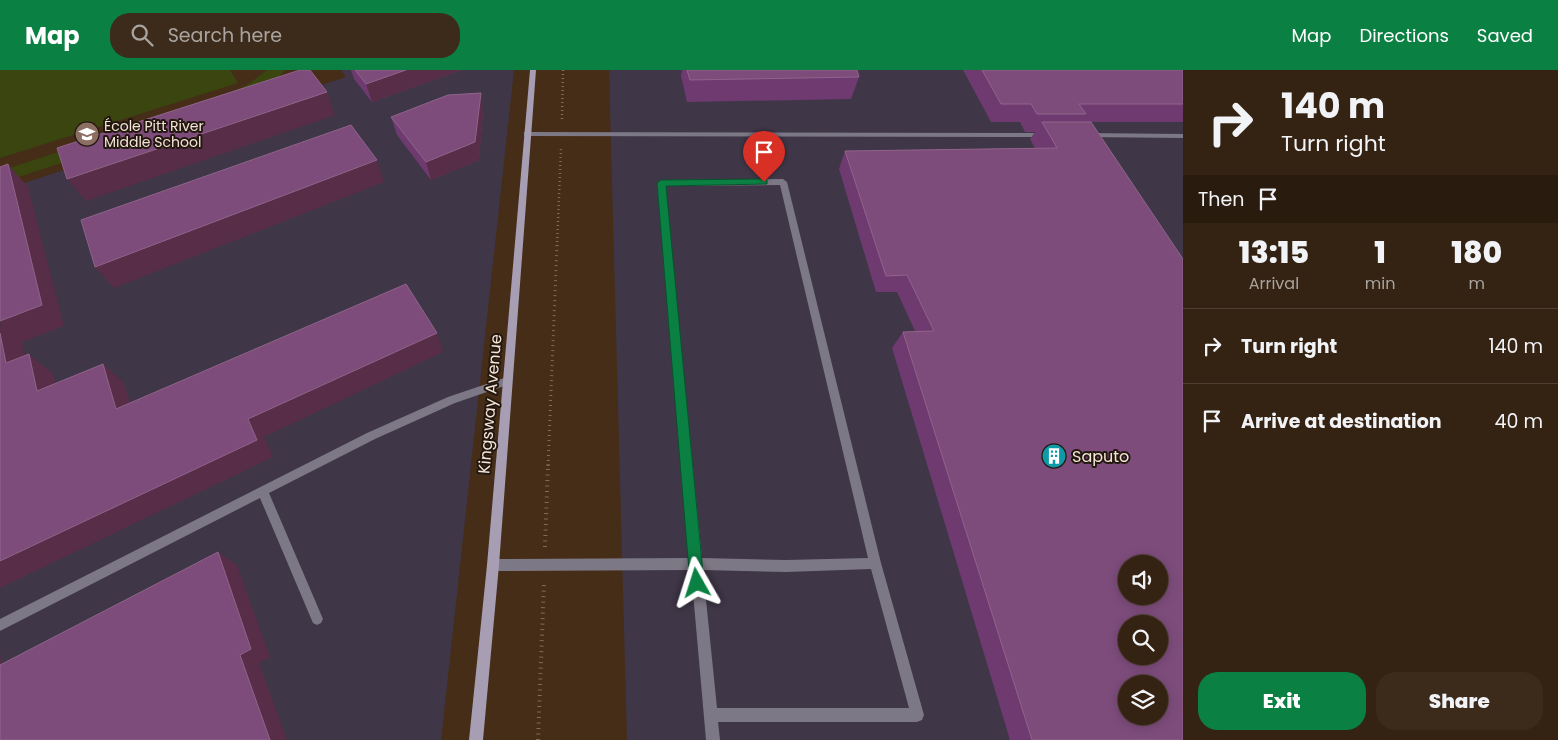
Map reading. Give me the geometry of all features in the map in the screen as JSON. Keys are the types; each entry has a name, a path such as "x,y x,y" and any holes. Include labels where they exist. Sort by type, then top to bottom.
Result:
{"main road":[{"name":"Kingsway Avenue","path":"476,740 493,565 533,70"}],"lane":[{"path":"527,134 1054,135"},
{"path":"1074,135 1183,136"},
{"path":"710,715 917,715 875,563 783,182 661,183 695,564 710,715 713,740"},
{"path":"0,625 380,432 452,400 507,381"},
{"path":"263,491 317,619"},
{"path":"493,565 695,564 786,566 875,563"}],"path":[{"path":"562,124 563,70"},
{"path":"546,537 561,143"},
{"path":"538,740 544,605"}],"shaded area":[{"path":"341,70 514,70 441,740 0,740 0,191 346,77"},
{"path":"609,70 1183,70 1183,740 627,740"}],"green space":[{"path":"0,70 230,70 238,83 0,158"},
{"path":"267,70 286,70 264,90 224,110 0,183 0,171 219,100 250,83"}],"building":[{"path":"300,70 310,70 327,92 67,179 57,148"},
{"path":"355,70 406,70 366,84"},
{"path":"687,70 857,70 859,77 690,80"},
{"path":"982,70 1183,70 1183,104 1079,104 1086,114 1037,114 1031,104 1001,104"},
{"path":"481,93 475,142 426,162 391,117 448,95"},
{"name":"Saputo","path":"1042,122 1091,122 1183,259 1183,740 1032,740 903,332 934,331 907,275 886,276 845,151 1057,148"},
{"path":"351,125 377,160 95,267 81,220"},
{"path":"8,164 42,305 0,321 0,167"},
{"path":"406,284 437,333 248,419 257,440 0,561 0,333 6,363 29,354 37,391 103,364 116,409"},
{"path":"218,552 251,649 240,655 270,740 0,740 0,665"}],"place":[{"name":"École Pitt River Middle School","path":"87,134"},
{"name":"Saputo","path":"1054,456"}],"route":[{"path":"697,583 661,183 764,182"}]}
